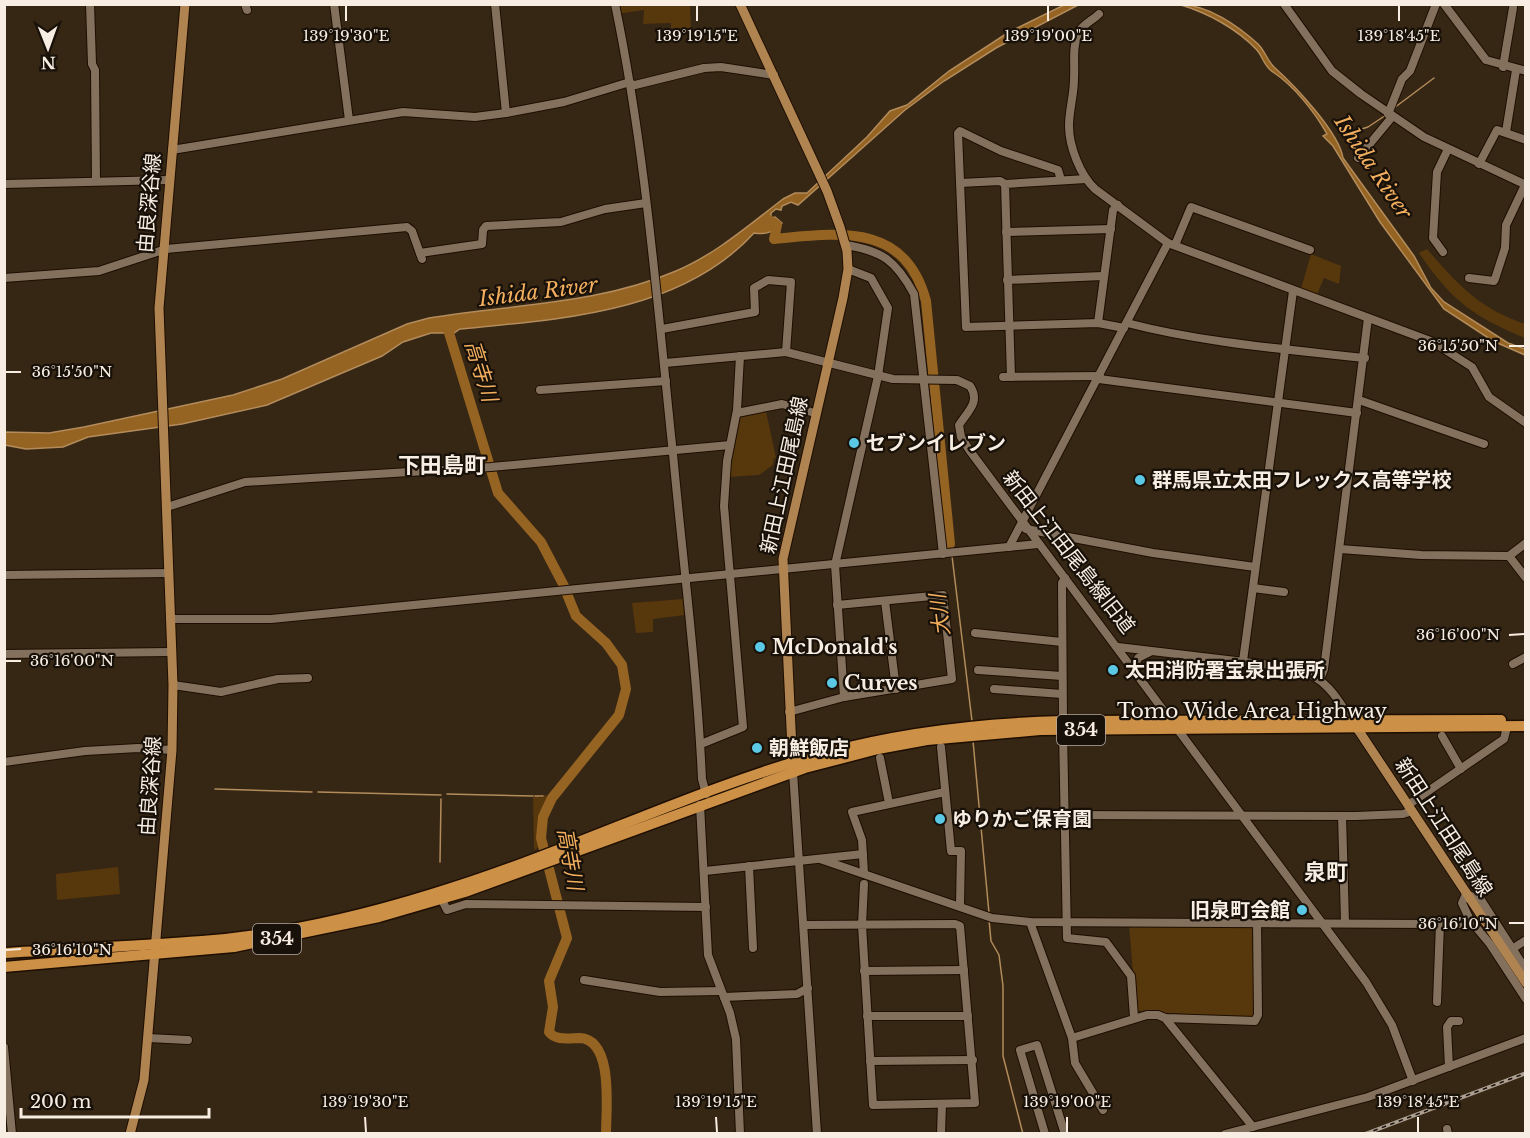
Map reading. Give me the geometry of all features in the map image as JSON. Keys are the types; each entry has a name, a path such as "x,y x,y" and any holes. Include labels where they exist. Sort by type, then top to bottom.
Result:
{"highway":[{"name":"Tomo Wide Area Highway","path":"4,953 234,947 346,925 442,900 706,794 872,742 983,729 1172,721 1526,720"},
{"name":"Tomo Wide Area Highway","path":"1063,726 1179,730 1526,726"},
{"name":"Tomo Wide Area Highway","path":"4,967 154,949 345,917 453,888 545,859 700,805 793,768"}],"main road":[{"name":"由良深谷線","path":"130,1134 144,1080 172,750 173,685 159,308 168,180 185,4"},
{"path":"740,4 774,75"},
{"name":"新田上江田尾島線","path":"774,75 827,191 846,245 848,268 785,545 782,569 793,768"},
{"name":"新田上江田尾島線","path":"1351,720 1526,983"}],"street":[{"path":"90,4 92,64 95,70 96,181"},
{"path":"334,4 349,120"},
{"path":"495,4 506,113"},
{"path":"615,4 630,84 656,269 686,578 702,779 706,794"},
{"path":"1284,4 1332,71 1390,116 1448,149 1525,185 1506,225 1505,248 1496,279 1494,281 1469,278"},
{"path":"1358,158 1390,116 1401,82 1410,71 1436,4"},
{"path":"1444,4 1485,60 1503,67 1526,71"},
{"path":"1503,67 1513,8"},
{"path":"1099,14 1079,31 1073,59 1074,80 1069,127 1073,146 1086,179 1095,189 1172,244 1433,342 1466,363 1477,373 1489,397 1526,423"},
{"path":"172,150 403,112 475,117 506,113 564,102 630,84 704,68 721,67 774,75"},
{"path":"1506,132 1516,70"},
{"path":"1061,180 1058,170 1001,151 960,131 966,327 1098,323 1365,358"},
{"path":"1479,164 1495,131 1506,132 1526,140"},
{"path":"1443,252 1432,238 1437,176 1448,149"},
{"path":"960,183 1000,181 1005,184 1086,179"},
{"path":"4,184 168,180"},
{"path":"1005,184 1009,327 1007,377 1099,378 1357,413"},
{"path":"4,278 99,271 162,251 407,226 412,231 421,256 482,244 483,230 486,226 561,222 605,209 646,203"},
{"path":"1098,323 1113,210 1118,205"},
{"path":"1009,547 1024,527 1125,326 1191,207 1310,250"},
{"path":"1006,232 1110,229"},
{"path":"846,245 873,250 895,266 904,276 914,294 943,554"},
{"path":"844,697 834,565 878,376 888,308 871,278 848,268"},
{"path":"1007,280 1103,276"},
{"path":"662,329 755,312 754,288 768,280 791,282 786,352"},
{"path":"1243,661 1293,291"},
{"path":"1320,679 1324,669 1340,549 1365,358 1368,318"},
{"name":"新田上江田尾島線旧道","path":"665,363 786,352 878,376 925,382 963,381 973,391 974,403 959,425 961,437 1024,527 1119,647 1296,668 1320,679 1335,694 1351,720"},
{"path":"700,744 743,727 724,506 730,445 737,413 740,356"},
{"path":"540,390 666,381"},
{"path":"1359,400 1484,444"},
{"path":"737,413 782,404 815,413"},
{"path":"167,507 240,482 488,468 574,458 672,452 730,445"},
{"path":"1024,527 1153,554 1255,567"},
{"path":"1340,549 1421,555 1509,556 1526,543"},
{"path":"170,619 271,619 1038,544"},
{"path":"1509,556 1526,578"},
{"path":"4,575 168,573"},
{"path":"1065,578 1062,584 1062,694 1067,938 1106,942 1131,976 1134,1017"},
{"path":"1253,588 1284,592"},
{"path":"789,712 844,697 952,679 944,595 837,605"},
{"path":"885,601 896,688"},
{"path":"975,633 1062,642"},
{"path":"1119,647 1376,996 1392,1024 1413,1081"},
{"path":"4,654 171,652"},
{"path":"1134,669 1140,655 1158,652"},
{"path":"1513,664 1526,657"},
{"path":"978,670 1062,676"},
{"path":"173,685 221,692 278,679 308,678"},
{"path":"994,689 1062,694"},
{"path":"1064,815 1342,816 1403,814 1506,737 1507,727"},
{"path":"1442,736 1461,770"},
{"path":"941,747 951,851 961,851 960,905"},
{"path":"4,762 85,751 138,748 172,750"},
{"path":"880,758 889,803"},
{"path":"793,768 817,1134"},
{"path":"864,873 861,836 852,812 945,792"},
{"path":"700,805 708,955 735,1039 740,1134"},
{"path":"1342,816 1345,922"},
{"path":"705,871 863,854"},
{"path":"820,859 960,905 992,918 1030,922 1460,924 1470,920"},
{"path":"749,866 753,948"},
{"path":"804,925 862,925 960,926 975,1103 873,1105 862,925 864,884"},
{"path":"1526,970 1478,897 1466,894 1462,903 1470,920 1490,944 1526,999"},
{"path":"442,900 447,910 466,904 706,907"},
{"path":"1030,922 1072,1038 1075,1063 1103,1110"},
{"path":"1072,1038 1131,1021 1134,1017 1158,1015 1165,1018 1252,1021 1257,1019 1257,922"},
{"path":"1437,1002 1440,924"},
{"path":"1512,950 1526,940"},
{"path":"864,970 964,970"},
{"path":"584,980 660,992 797,994 808,988"},
{"path":"867,1016 968,1016"},
{"path":"1165,1018 1253,1127"},
{"path":"1449,1067 1447,1027 1451,1021 1460,1021"},
{"path":"148,1038 188,1040"},
{"path":"1225,1134 1368,1097 1526,1038"},
{"path":"1045,1134 1020,1050 1037,1045 1065,1134"},
{"path":"4,1047 12,1134"},
{"path":"870,1061 973,1060"},
{"path":"941,1134 942,1104"}],"shaded area":[{"path":"615,5 690,5 691,29 671,28 671,23 643,24 644,10 617,14"},
{"path":"1064,5 1078,5 996,48 944,81 905,110 798,205 791,202 782,206 781,210 776,209 771,213 771,218 775,217 782,223 776,229 763,234 754,233 725,260 691,280 656,296 578,315 460,329 454,333 431,333 403,342 382,356 267,405 182,424 88,437 63,447 26,449 5,445 4,432 49,433 233,395 282,379 407,324 429,318 585,297 615,291 676,271 718,248 783,199 795,193 807,193 867,137 890,111 907,105 949,71 1009,32"},
{"path":"1181,5 1201,8 1222,17 1258,44 1272,64 1325,123 1340,147 1343,158 1414,256 1431,288 1444,302 1508,343 1525,349 1525,355 1493,341 1444,309 1380,222 1333,146 1323,136 1327,134 1303,100 1270,70 1256,49 1240,35 1212,17"},
{"path":"1427,249 1460,285 1482,303 1525,324 1525,338 1491,322 1464,305 1442,283 1419,253"},
{"path":"1311,254 1341,266 1339,284 1324,278 1316,297 1300,292"},
{"path":"766,411 776,458 774,458 773,465 759,475 727,477 739,417"},
{"path":"683,599 685,615 653,619 653,632 636,633 632,603"},
{"path":"596,735 599,736 556,787 548,801 541,815 540,847 534,850 533,795 542,798 543,795 549,796"},
{"path":"118,867 120,894 57,900 56,874"},
{"path":"1129,924 1256,925 1255,1015 1251,1018 1167,1013 1158,1010 1136,1011"}],"waterway":[{"path":"1394,108 1434,78"},
{"name":"Ishida River","path":"1349,133 1368,127 1386,115"},
{"name":"大川","path":"769,220 777,225 774,239 845,235 866,238 886,245 903,257 916,275 926,301 950,544"},
{"name":"高寺川","path":"446,323 498,493 541,542 564,586"},
{"name":"大川","path":"952,556 972,721"},
{"name":"高寺川","path":"567,594 576,616 606,643 622,665 626,689 619,715 552,798 543,817 541,838 567,938 549,981 553,1007 549,1032 559,1038 580,1038 591,1042 598,1050 606,1077 606,1134"},
{"name":"大川","path":"973,741 989,913"},
{"path":"215,789 312,792"},
{"path":"318,792 441,795"},
{"path":"447,794 533,796"},
{"path":"535,796 543,796"},
{"path":"440,862 441,799"},
{"name":"大川","path":"989,920 991,941 999,955 1003,986 1003,1056 1023,1134"}],"railway":[{"path":"1365,1134 1526,1073"}],"place":[{"name":"セブンイレブン","path":"854,443"},
{"name":"群馬県立太田フレックス高等学校","path":"1140,480"},
{"name":"McDonald's","path":"760,647"},
{"name":"太田消防署宝泉出張所","path":"1113,670"},
{"name":"Curves","path":"832,683"},
{"name":"朝鮮飯店","path":"757,748"},
{"name":"ゆりかご保育園","path":"940,819"},
{"name":"旧泉町会館","path":"1302,910"}],"district":[{"name":"下田島町","path":"442,465"},
{"name":"泉町","path":"1326,872"}]}
